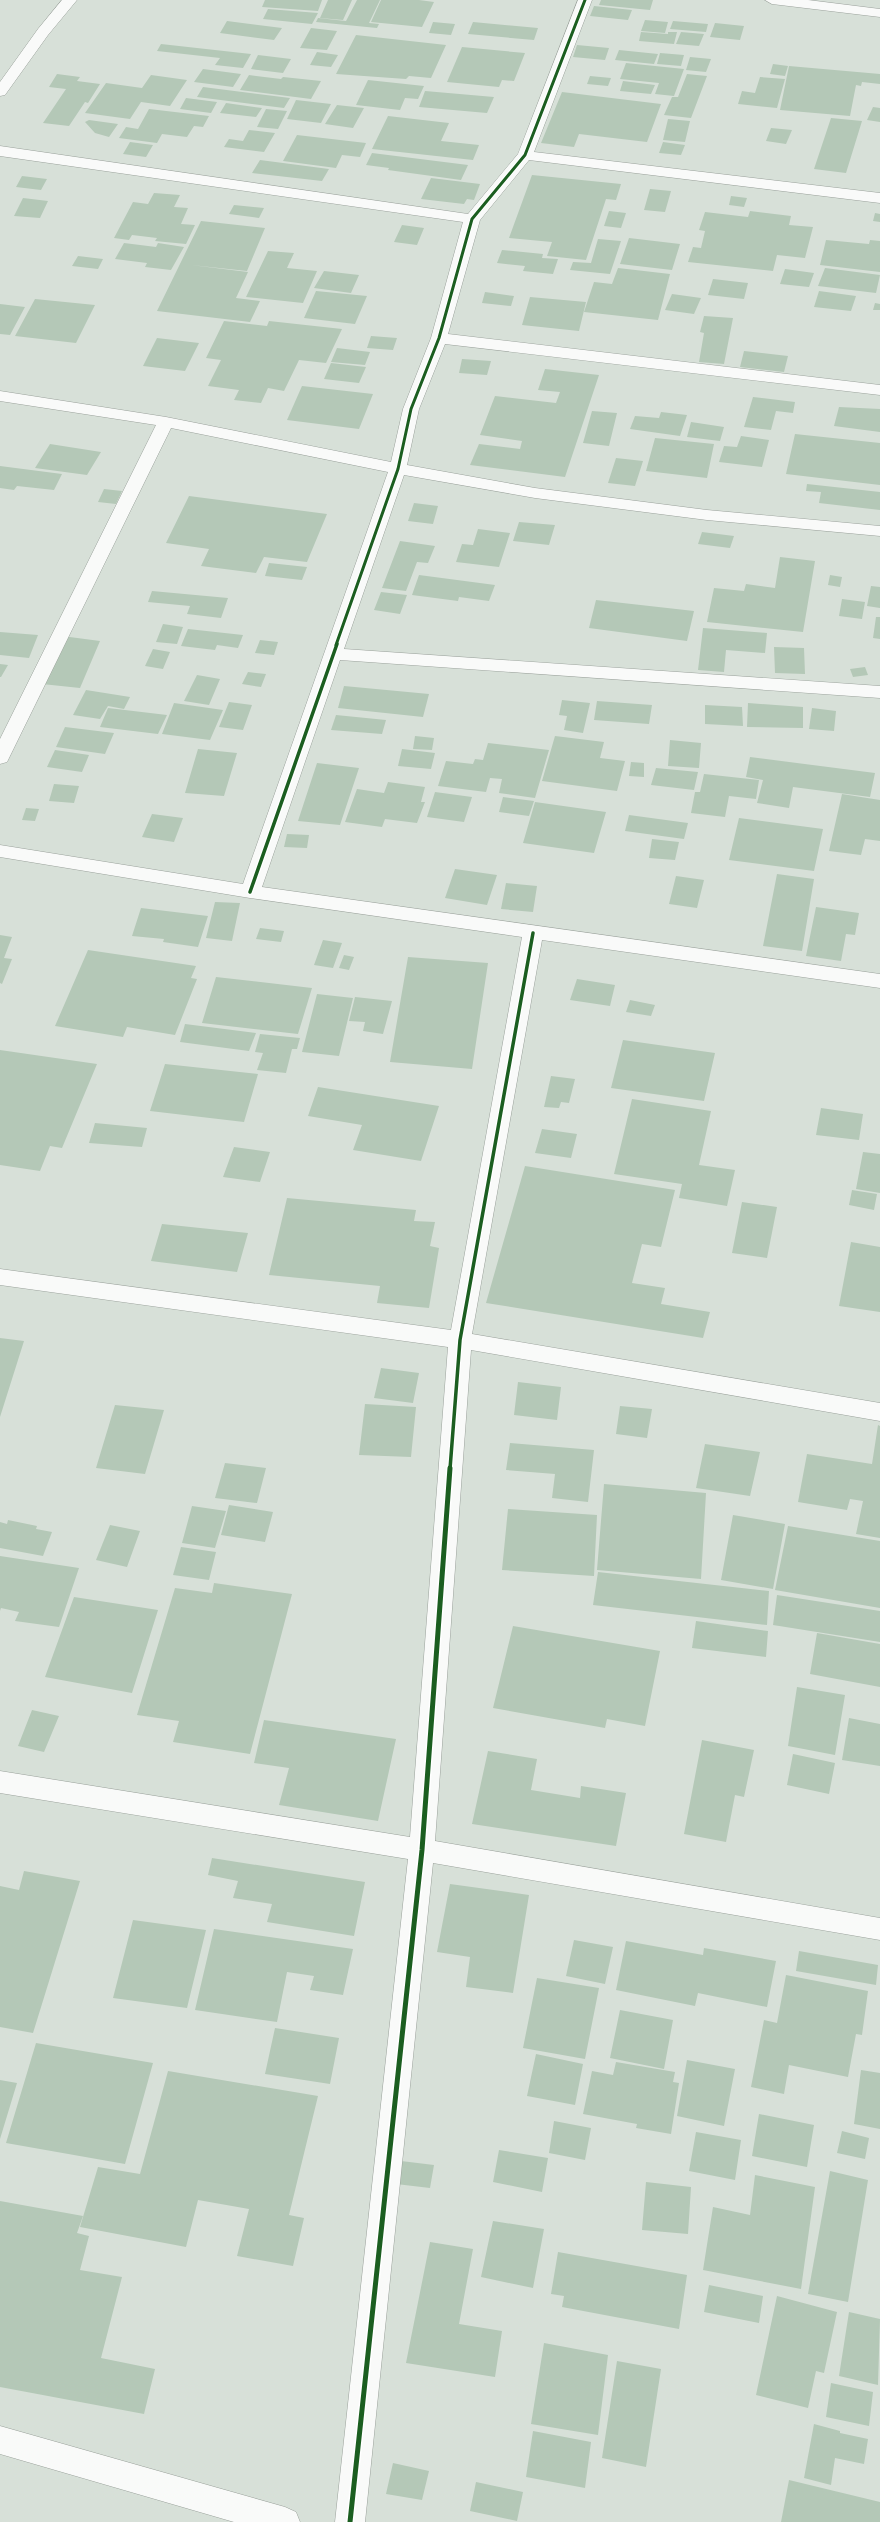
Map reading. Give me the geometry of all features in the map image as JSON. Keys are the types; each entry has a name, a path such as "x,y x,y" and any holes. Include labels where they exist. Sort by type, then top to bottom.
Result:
{"street":[{"path":"0,92 43,32 70,0"},
{"path":"250,892 332,654 398,469 411,409 439,338 472,219 524,155 585,0"},
{"path":"772,0 880,13"},
{"path":"0,151 472,219"},
{"path":"524,155 880,198"},
{"path":"439,338 880,390"},
{"path":"0,396 166,422 398,469 535,493 707,515 880,531"},
{"path":"0,758 166,422"},
{"path":"332,654 880,692"},
{"path":"0,851 250,892 880,981"},
{"path":"350,2522 422,1850 460,1340 533,933"},
{"path":"0,1277 460,1340 880,1412"},
{"path":"0,1782 422,1850 880,1929"},
{"path":"0,2440 285,2522"}],"building":[{"path":"265,0 322,0 318,11 262,7"},
{"path":"328,0 352,0 343,20 320,18"},
{"path":"357,0 380,0 369,23 379,24 377,28 316,22 318,18 346,21"},
{"path":"381,0 419,0 434,2 422,27 371,22"},
{"path":"601,0 653,0 650,10 599,5"},
{"path":"594,6 632,10 628,20 590,16"},
{"path":"268,9 318,13 312,24 263,19"},
{"path":"645,20 668,22 665,33 641,31"},
{"path":"227,21 282,28 274,40 220,33"},
{"path":"673,21 708,24 706,32 670,29"},
{"path":"433,22 455,24 451,35 429,33"},
{"path":"473,22 538,28 534,40 468,34"},
{"path":"715,23 744,26 740,40 710,37"},
{"path":"311,28 337,31 327,50 300,48"},
{"path":"641,32 668,34 668,32 677,32 674,44 639,41"},
{"path":"681,32 704,34 699,46 676,44"},
{"path":"356,35 446,45 431,78 409,76 406,79 336,74"},
{"path":"161,44 251,54 243,68 215,65 220,58 157,51"},
{"path":"577,45 609,48 605,60 573,57"},
{"path":"462,47 525,53 514,81 502,80 499,87 447,82"},
{"path":"619,50 658,54 654,64 615,60"},
{"path":"317,52 338,55 331,67 310,65"},
{"path":"660,53 684,55 681,66 657,64"},
{"path":"258,55 291,59 283,73 251,69"},
{"path":"690,57 711,59 706,72 686,70"},
{"path":"626,63 684,69 674,96 655,94 659,83 620,79"},
{"path":"773,64 788,66 785,76 770,74"},
{"path":"789,66 880,74 880,84 862,82 861,86 856,85 850,116 780,110"},
{"path":"203,69 241,74 233,87 194,82"},
{"path":"57,74 80,77 77,81 100,84 88,103 85,102 69,126 43,123 66,89 49,87"},
{"path":"687,74 707,76 691,118 664,115 672,97 678,97"},
{"path":"151,75 187,80 170,106 141,102 130,119 85,113 106,83 142,88"},
{"path":"249,75 281,79 283,77 321,81 311,99 240,90"},
{"path":"590,76 611,78 608,86 587,84"},
{"path":"760,77 785,79 777,108 738,104 742,91 755,93"},
{"path":"368,80 424,86 418,99 405,98 400,110 356,105"},
{"path":"623,81 655,85 651,94 620,91"},
{"path":"203,87 290,98 284,108 197,97"},
{"path":"425,91 494,97 487,113 419,107"},
{"path":"562,92 661,104 647,142 579,134 574,147 541,143"},
{"path":"186,98 217,102 211,113 180,109"},
{"path":"296,100 331,104 321,123 287,119"},
{"path":"226,103 262,108 256,117 220,113"},
{"path":"337,105 364,108 353,128 325,124"},
{"path":"873,107 880,108 880,122 867,120"},
{"path":"149,109 209,116 203,127 194,126 187,137 162,134 157,143 119,138 126,127 138,129"},
{"path":"266,109 287,111 278,129 257,127"},
{"path":"388,116 449,123 441,141 479,145 473,160 372,149"},
{"path":"831,118 862,121 846,173 814,169"},
{"path":"668,119 690,121 685,142 663,140"},
{"path":"89,120 118,124 109,137 95,133 85,122"},
{"path":"771,128 792,130 786,144 766,141"},
{"path":"249,130 275,133 264,152 224,147 229,139 243,141"},
{"path":"297,135 366,143 360,157 342,155 336,168 283,161"},
{"path":"130,142 153,145 146,157 123,154"},
{"path":"663,142 685,145 681,155 659,153"},
{"path":"372,153 468,165 461,180 388,170 389,168 366,165"},
{"path":"260,160 329,169 322,181 252,173"},
{"path":"532,175 621,184 616,200 606,199 586,260 547,256 552,242 509,238"},
{"path":"22,176 47,179 41,190 16,187"},
{"path":"431,178 480,184 474,200 467,199 464,204 421,199"},
{"path":"650,189 671,191 665,212 644,210"},
{"path":"154,193 180,195 174,207 188,208 181,224 195,225 186,244 155,241 157,238 132,235 129,240 114,238 133,202 148,204"},
{"path":"731,196 747,198 744,207 729,205"},
{"path":"23,198 48,201 40,218 14,216"},
{"path":"234,205 264,208 259,218 229,214"},
{"path":"609,211 626,213 621,228 604,226"},
{"path":"750,211 791,216 789,225 813,227 805,258 777,255 773,271 688,262 693,247 701,248 705,231 699,230 705,212 748,217"},
{"path":"875,213 880,214 880,222 873,221"},
{"path":"201,221 265,228 247,271 191,265 248,272 236,298 260,301 250,322 157,311"},
{"path":"402,225 424,228 417,245 394,242"},
{"path":"629,238 680,244 672,270 620,264"},
{"path":"598,239 621,241 610,274 570,270 573,262 591,263"},
{"path":"826,240 869,244 870,240 880,241 880,272 820,265"},
{"path":"124,243 156,247 158,243 184,247 171,270 145,267 147,263 115,259"},
{"path":"502,250 543,254 542,258 558,259 553,274 523,271 525,266 497,263"},
{"path":"268,251 294,253 287,268 317,271 303,303 246,297"},
{"path":"78,256 103,259 98,269 72,266"},
{"path":"618,268 670,274 658,320 584,312 594,282 612,284"},
{"path":"825,268 880,275 876,293 818,286"},
{"path":"785,269 814,273 809,287 780,284"},
{"path":"324,271 359,275 351,293 314,288"},
{"path":"713,279 748,283 744,299 708,295"},
{"path":"316,291 367,296 355,324 304,318"},
{"path":"819,291 856,296 851,311 814,307"},
{"path":"485,292 514,296 511,306 482,303"},
{"path":"672,294 701,298 694,314 665,310"},
{"path":"530,297 586,302 579,331 522,325"},
{"path":"35,299 95,305 76,343 15,336"},
{"path":"875,303 880,304 880,310 873,310"},
{"path":"0,304 25,307 10,335 0,334"},
{"path":"704,316 733,318 724,364 699,362 704,333 700,332"},
{"path":"224,321 267,326 269,321 342,329 326,363 299,360 284,391 268,388 261,403 234,400 239,390 208,386 221,360 206,358"},
{"path":"371,336 397,338 393,350 367,348"},
{"path":"157,338 199,343 185,371 143,366"},
{"path":"337,348 370,352 365,365 331,362"},
{"path":"744,351 788,356 784,372 740,367"},
{"path":"462,359 491,361 487,375 459,373"},
{"path":"331,363 366,367 359,383 324,379"},
{"path":"545,369 599,375 565,477 470,465 479,444 520,449 522,441 480,435 495,396 556,403 560,392 538,390"},
{"path":"302,386 373,394 359,429 287,420"},
{"path":"753,397 795,402 793,413 776,411 771,430 744,427"},
{"path":"839,407 880,409 880,432 834,426"},
{"path":"592,411 617,413 609,446 583,443"},
{"path":"661,412 687,415 680,436 630,429 635,416 659,418"},
{"path":"691,422 724,427 720,441 687,437"},
{"path":"795,434 880,443 880,485 786,474"},
{"path":"741,436 769,440 762,467 719,462 724,446 737,447"},
{"path":"655,438 714,444 707,478 646,471"},
{"path":"50,444 101,452 87,475 35,468"},
{"path":"616,458 643,461 635,486 608,483"},
{"path":"0,466 62,474 54,490 17,486 14,490 0,488"},
{"path":"807,484 880,492 880,510 819,503 821,492 806,491"},
{"path":"104,489 122,491 116,504 98,502"},
{"path":"189,496 327,514 307,562 264,557 256,573 201,566 209,549 166,543"},
{"path":"414,503 438,506 433,524 408,521"},
{"path":"519,522 555,525 549,545 513,541"},
{"path":"478,529 510,533 499,567 456,562 462,544 473,545"},
{"path":"702,532 734,536 730,548 698,544"},
{"path":"400,541 435,546 428,563 417,562 406,591 382,588"},
{"path":"780,557 815,561 803,632 707,622 714,588 744,591 746,584 775,588"},
{"path":"269,563 307,567 302,580 265,576"},
{"path":"419,575 495,585 489,601 459,597 458,601 412,595"},
{"path":"830,575 842,577 840,587 828,585"},
{"path":"871,586 880,587 880,608 867,606"},
{"path":"152,591 228,598 221,618 187,614 190,606 148,602"},
{"path":"381,592 407,595 400,614 374,610"},
{"path":"842,599 865,602 862,619 839,616"},
{"path":"596,600 694,611 687,641 589,628"},
{"path":"876,617 880,617 880,639 873,638"},
{"path":"163,624 183,627 177,644 156,642"},
{"path":"703,628 767,633 765,653 726,650 724,672 698,670"},
{"path":"188,629 243,635 238,648 217,645 215,650 181,646"},
{"path":"0,632 38,635 29,658 0,655"},
{"path":"62,636 100,641 80,688 42,684"},
{"path":"260,640 278,642 274,655 255,653"},
{"path":"774,647 804,648 805,674 775,673"},
{"path":"153,649 170,652 163,669 145,666"},
{"path":"0,664 8,665 1,677 0,677"},
{"path":"865,667 868,675 853,677 850,669"},
{"path":"248,672 266,674 261,687 242,684"},
{"path":"197,675 220,679 209,705 184,701"},
{"path":"344,686 429,694 423,717 338,708"},
{"path":"86,690 130,697 124,709 108,706 100,719 73,715"},
{"path":"562,700 590,703 583,733 564,730 567,716 559,715"},
{"path":"597,701 652,705 649,724 594,720"},
{"path":"229,702 252,705 243,730 219,727"},
{"path":"174,703 223,710 210,740 162,734"},
{"path":"748,703 803,707 803,728 747,727"},
{"path":"705,705 742,707 743,726 705,724"},
{"path":"108,708 167,715 158,734 100,727"},
{"path":"812,708 836,711 834,731 809,729"},
{"path":"336,715 386,720 382,734 331,730"},
{"path":"65,727 114,733 105,754 56,747"},
{"path":"415,736 434,738 432,750 413,749"},
{"path":"555,736 604,742 600,758 625,761 617,791 542,781"},
{"path":"670,740 701,743 699,768 668,766"},
{"path":"488,743 549,750 535,798 499,793 502,779 490,778 486,792 438,786 446,761 473,764 475,759 483,760"},
{"path":"198,749 237,753 224,796 185,793"},
{"path":"402,749 435,753 431,769 398,766"},
{"path":"55,750 89,755 82,772 47,767"},
{"path":"750,757 875,773 870,797 793,787 789,808 757,803 763,780 746,777"},
{"path":"631,762 644,763 644,777 629,776"},
{"path":"317,763 359,768 340,825 298,821"},
{"path":"656,768 698,772 694,790 651,785"},
{"path":"704,774 759,780 756,799 729,796 725,817 691,813 695,792 700,792"},
{"path":"388,782 425,787 421,802 425,802 417,823 385,819 382,827 345,822 357,789 384,793"},
{"path":"54,784 79,786 74,803 49,801"},
{"path":"435,792 472,797 464,822 427,817"},
{"path":"842,794 880,800 880,841 865,839 861,855 829,851"},
{"path":"503,797 534,801 529,816 499,812"},
{"path":"535,802 606,812 594,853 523,843"},
{"path":"26,808 39,809 35,821 22,820"},
{"path":"152,814 183,818 174,842 142,837"},
{"path":"629,815 688,823 684,839 625,831"},
{"path":"739,818 823,829 814,871 729,860"},
{"path":"287,834 309,835 307,848 284,847"},
{"path":"652,839 679,842 675,860 649,858"},
{"path":"455,869 497,875 487,905 445,898"},
{"path":"777,874 814,879 802,951 763,946"},
{"path":"676,876 704,880 697,908 669,904"},
{"path":"506,883 537,886 533,912 501,909"},
{"path":"215,902 240,903 232,941 206,938"},
{"path":"816,907 859,913 855,935 846,934 841,961 806,956"},
{"path":"141,908 208,916 198,947 163,942 164,939 132,936"},
{"path":"260,928 284,931 281,942 256,939"},
{"path":"0,935 12,937 4,958 12,959 2,984 0,983"},
{"path":"323,940 342,943 333,968 314,965"},
{"path":"88,950 196,966 191,978 197,979 175,1035 127,1027 123,1037 55,1026"},
{"path":"344,955 354,957 349,970 339,968"},
{"path":"408,957 488,963 472,1069 390,1062"},
{"path":"216,977 312,988 298,1034 202,1023"},
{"path":"577,979 615,985 610,1006 570,1000"},
{"path":"317,994 353,998 339,1056 302,1052"},
{"path":"355,997 392,1001 383,1034 363,1031 365,1022 349,1021"},
{"path":"630,1000 655,1005 651,1016 626,1012"},
{"path":"185,1024 256,1033 249,1051 180,1042"},
{"path":"260,1034 300,1038 297,1049 292,1049 286,1073 257,1070 263,1053 255,1052"},
{"path":"623,1040 715,1053 704,1101 611,1088"},
{"path":"0,1050 97,1064 62,1148 50,1146 40,1171 0,1165"},
{"path":"165,1064 258,1074 244,1122 150,1111"},
{"path":"551,1076 575,1079 569,1103 561,1102 559,1108 544,1107"},
{"path":"318,1087 439,1106 421,1161 353,1150 362,1125 308,1116"},
{"path":"632,1099 711,1111 699,1165 735,1170 727,1206 679,1198 682,1184 614,1174"},
{"path":"821,1108 863,1114 859,1140 816,1135"},
{"path":"95,1123 147,1128 142,1147 89,1143"},
{"path":"542,1129 577,1134 571,1158 535,1153"},
{"path":"234,1147 270,1152 260,1182 223,1177"},
{"path":"863,1152 880,1154 880,1193 856,1189"},
{"path":"525,1166 675,1190 661,1247 642,1244 632,1283 665,1288 661,1304 710,1312 703,1338 486,1303"},
{"path":"852,1190 877,1194 874,1210 849,1205"},
{"path":"287,1198 416,1210 414,1221 435,1222 430,1246 439,1248 429,1308 377,1303 380,1286 269,1275"},
{"path":"742,1202 777,1207 767,1258 732,1253"},
{"path":"162,1224 248,1233 237,1272 151,1261"},
{"path":"851,1242 880,1247 880,1312 839,1306"},
{"path":"0,1338 24,1341 0,1417"},
{"path":"381,1368 419,1373 413,1403 374,1398"},
{"path":"518,1382 561,1387 557,1420 514,1415"},
{"path":"365,1404 416,1407 411,1457 359,1455"},
{"path":"115,1405 164,1410 145,1474 96,1468"},
{"path":"620,1406 652,1409 647,1438 616,1434"},
{"path":"878,1425 880,1426 880,1538 856,1534 863,1501 850,1499 847,1510 798,1502 807,1454 872,1464"},
{"path":"510,1443 594,1450 588,1502 552,1498 555,1474 506,1470"},
{"path":"705,1444 760,1452 750,1496 696,1488"},
{"path":"225,1463 266,1468 257,1503 215,1498"},
{"path":"604,1484 706,1493 701,1579 597,1570"},
{"path":"229,1505 273,1512 265,1542 221,1535"},
{"path":"192,1506 226,1511 215,1548 182,1543"},
{"path":"508,1509 597,1515 594,1576 502,1570"},
{"path":"733,1515 785,1524 773,1589 721,1580"},
{"path":"8,1520 37,1526 36,1529 52,1532 43,1556 0,1548 0,1522 7,1524"},
{"path":"110,1525 140,1531 127,1567 96,1560"},
{"path":"788,1526 880,1541 880,1608 775,1590"},
{"path":"181,1547 216,1552 209,1580 173,1575"},
{"path":"0,1556 79,1568 59,1627 15,1621 19,1612 1,1608 0,1611"},
{"path":"598,1572 769,1591 767,1625 593,1605"},
{"path":"214,1583 292,1594 250,1754 173,1742 179,1721 137,1715 175,1588 212,1593"},
{"path":"777,1595 880,1611 880,1642 773,1625"},
{"path":"74,1597 158,1610 132,1693 45,1677"},
{"path":"696,1621 768,1631 766,1657 692,1648"},
{"path":"513,1626 660,1651 645,1726 607,1719 605,1728 493,1708"},
{"path":"817,1633 880,1644 880,1687 810,1674"},
{"path":"797,1687 845,1695 835,1755 788,1746"},
{"path":"32,1710 59,1716 44,1752 18,1746"},
{"path":"849,1718 880,1724 880,1766 842,1760"},
{"path":"264,1720 396,1739 378,1821 279,1805 289,1768 254,1763"},
{"path":"702,1740 754,1750 744,1797 735,1795 726,1842 684,1834"},
{"path":"488,1751 537,1759 531,1790 580,1798 581,1786 626,1793 616,1846 472,1824"},
{"path":"793,1754 835,1763 829,1794 787,1785"},
{"path":"212,1858 365,1882 354,1936 267,1922 272,1904 233,1898 238,1881 208,1875"},
{"path":"24,1871 80,1881 33,2033 0,2027 0,1886 19,1890"},
{"path":"450,1884 529,1895 513,1993 466,1987 470,1957 437,1952"},
{"path":"133,1920 206,1930 187,2008 113,1998"},
{"path":"214,1929 353,1949 343,1995 310,1990 314,1976 287,1972 277,2022 195,2010"},
{"path":"574,1940 613,1947 605,1984 566,1976"},
{"path":"626,1941 703,1955 704,1948 776,1961 767,2007 698,1993 695,2006 616,1990"},
{"path":"799,1951 878,1965 876,1985 796,1971"},
{"path":"786,1975 868,1991 862,2035 856,2034 848,2077 789,2065 784,2094 751,2087 764,2020 777,2023"},
{"path":"537,1978 599,1988 585,2059 523,2048"},
{"path":"620,2010 673,2020 664,2069 610,2058"},
{"path":"275,2028 339,2038 330,2084 265,2074"},
{"path":"36,2043 153,2063 125,2164 6,2143"},
{"path":"536,2054 583,2064 575,2105 527,2096"},
{"path":"687,2060 735,2069 724,2126 677,2116"},
{"path":"616,2062 675,2072 673,2082 679,2083 671,2134 636,2128 637,2124 583,2114 592,2071 613,2075"},
{"path":"861,2070 880,2073 880,2129 854,2124"},
{"path":"168,2071 318,2096 289,2215 304,2218 293,2266 237,2256 249,2209 198,2200 186,2247 80,2227 98,2167 140,2174"},
{"path":"0,2080 17,2083 0,2139"},
{"path":"759,2114 814,2125 807,2167 752,2156"},
{"path":"554,2121 591,2128 585,2160 549,2153"},
{"path":"842,2131 869,2138 865,2159 837,2153"},
{"path":"696,2132 741,2140 735,2180 689,2171"},
{"path":"499,2150 548,2158 542,2192 493,2182"},
{"path":"401,2161 434,2165 430,2188 396,2184"},
{"path":"830,2171 868,2180 848,2302 808,2294"},
{"path":"755,2175 815,2187 801,2289 703,2270 713,2207 750,2215"},
{"path":"646,2182 691,2187 688,2234 642,2230"},
{"path":"0,2201 83,2216 77,2233 89,2236 80,2270 122,2277 101,2358 155,2369 144,2414 0,2387"},
{"path":"493,2221 544,2229 533,2288 481,2277"},
{"path":"430,2242 473,2249 459,2324 502,2331 495,2377 406,2363"},
{"path":"558,2252 687,2275 679,2329 562,2307 564,2296 551,2294"},
{"path":"709,2285 763,2296 759,2323 704,2312"},
{"path":"777,2296 837,2312 824,2373 816,2371 808,2408 756,2395"},
{"path":"849,2312 880,2319 878,2385 839,2376"},
{"path":"544,2343 608,2355 598,2435 531,2424"},
{"path":"617,2361 661,2369 646,2467 602,2458"},
{"path":"831,2383 873,2392 869,2426 826,2417"},
{"path":"814,2424 840,2431 840,2433 868,2439 864,2464 835,2458 831,2485 804,2478"},
{"path":"533,2431 591,2442 585,2488 526,2477"},
{"path":"393,2463 429,2471 422,2500 386,2494"},
{"path":"789,2480 880,2502 880,2522 781,2522"},
{"path":"476,2482 523,2492 517,2521 470,2511"}],"cycle path":[{"path":"250,892 398,469 411,409 439,338 472,219 525,155 585,0"},
{"path":"350,2522 422,1850 460,1340 533,933"}]}
